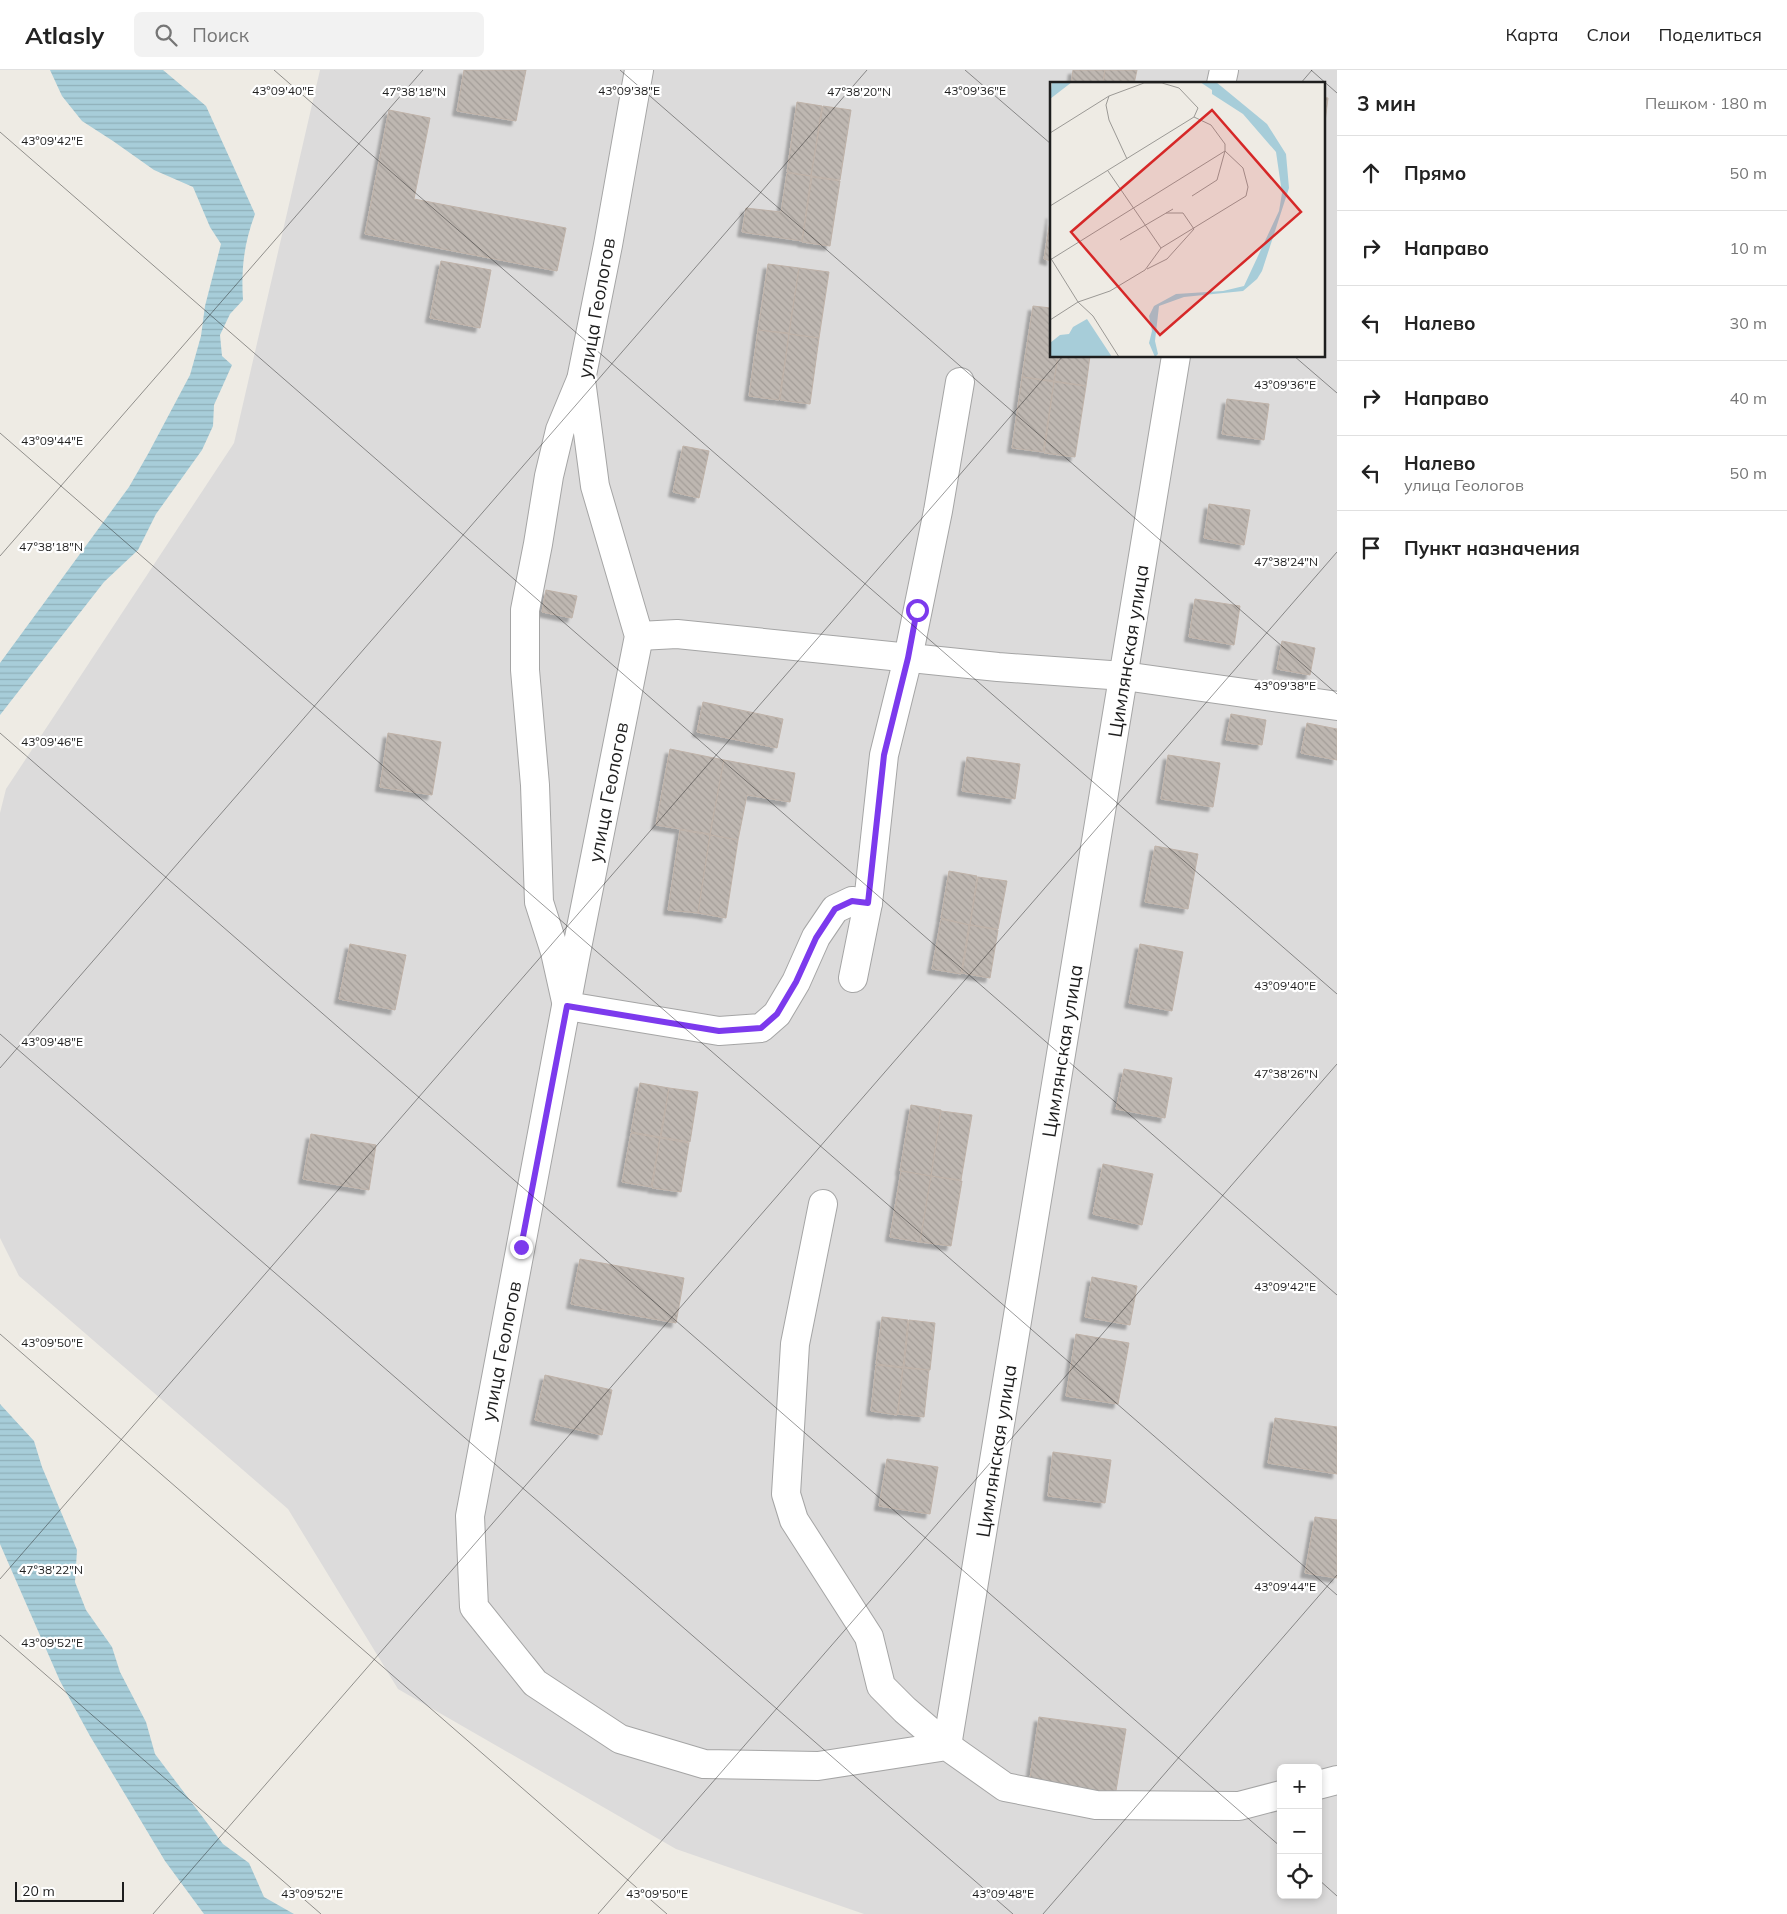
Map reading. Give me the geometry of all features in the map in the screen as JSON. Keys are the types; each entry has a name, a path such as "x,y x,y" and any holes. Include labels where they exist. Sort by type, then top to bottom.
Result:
{"street":[{"name":"улица Геологов","path":"639,70 610,235 581,380 594,486 639,636 470,1516 474,1607 535,1683 620,1739 704,1764 818,1766 947,1746"},
{"name":"Цимлянская улица","path":"947,1746 1176,358"},
{"path":"581,380 560,430 548,476 538,544 525,610 525,670 535,785 539,902 555,952 567,1006 719,1031 761,1028 777,1014 796,982 816,938 835,909 852,901 868,903"},
{"path":"853,978 868,903 884,755 908,658 938,511 960,382"},
{"path":"639,636 677,634 998,667 1124,676 1337,706"},
{"path":"823,1204 794,1344 786,1494 794,1520 869,1637 881,1686 905,1710 947,1746 1004,1787 1096,1805 1239,1806 1277,1796"},
{"path":"1322,1784 1337,1780"}],"shaded area":[{"path":"320,70 1337,70 1337,1914 864,1914 676,1849 398,1689 288,1509 19,1276 0,1238 0,813 6,789 234,443"}],"water":[{"path":"50,70 163,70 206,106 255,214 244,256 243,300 230,314 220,335 222,356 232,365 214,405 213,426 202,450 156,514 138,550 104,582 0,715 0,663 129,487 190,375 201,336 205,306 221,244 210,227 193,187 154,170 82,121 62,96"},
{"path":"0,1404 34,1441 42,1467 77,1550 75,1582 86,1610 112,1647 120,1672 146,1722 155,1754 223,1844 249,1863 264,1897 294,1914 204,1914 165,1861 90,1736 60,1681 0,1544"}],"building":[{"path":"464,70 526,70 516,121 457,111"},
{"path":"1073,70 1105,70 1103,82 1071,82"},
{"path":"1105,70 1137,70 1134,82 1103,82"},
{"path":"1324,97 1328,98 1324,130"},
{"path":"797,102 822,106 811,176 787,172"},
{"path":"823,106 851,110 840,180 811,176"},
{"path":"389,110 430,118 414,199 566,228 557,271 365,234"},
{"path":"787,173 811,176 802,241 742,232 746,208 781,212"},
{"path":"812,177 840,181 830,246 802,242"},
{"path":"1050,220 1050,261 1044,259"},
{"path":"441,261 491,270 480,328 430,318"},
{"path":"768,264 799,268 789,333 758,330"},
{"path":"799,268 829,272 819,338 789,334"},
{"path":"1033,306 1050,308 1050,358 1058,358 1054,381 1022,377"},
{"path":"758,330 789,334 779,400 749,396"},
{"path":"789,334 819,338 810,404 780,400"},
{"path":"1058,358 1090,358 1086,386 1054,381"},
{"path":"1022,377 1054,382 1043,452 1012,448"},
{"path":"1054,382 1086,386 1075,457 1044,453"},
{"path":"1227,399 1269,404 1264,440 1222,434"},
{"path":"683,446 709,451 699,498 673,492"},
{"path":"1209,504 1250,510 1244,545 1204,538"},
{"path":"546,590 577,596 572,618 542,612"},
{"path":"1195,599 1240,606 1234,645 1189,637"},
{"path":"1282,641 1315,648 1310,675 1277,669"},
{"path":"703,702 783,719 777,748 697,732"},
{"path":"1231,714 1266,720 1262,745 1226,740"},
{"path":"1307,723 1337,729 1337,760 1301,753"},
{"path":"388,733 441,742 432,795 380,787"},
{"path":"670,749 724,760 710,834 656,825"},
{"path":"1168,755 1220,763 1213,807 1161,799"},
{"path":"967,757 1020,764 1015,799 962,791"},
{"path":"724,760 795,773 790,802 747,795 738,840 710,835"},
{"path":"680,830 710,835 698,913 668,910"},
{"path":"710,835 738,840 726,918 698,913"},
{"path":"1155,846 1198,854 1188,909 1145,902"},
{"path":"949,871 977,876 970,925 941,918"},
{"path":"978,877 1007,881 998,929 970,925"},
{"path":"941,919 969,925 961,974 932,969"},
{"path":"970,925 998,930 990,978 962,973"},
{"path":"350,944 406,955 395,1010 339,999"},
{"path":"1140,944 1183,952 1172,1011 1129,1003"},
{"path":"1124,1069 1172,1078 1165,1118 1116,1109"},
{"path":"640,1083 669,1088 660,1137 631,1132"},
{"path":"669,1088 698,1092 690,1142 661,1137"},
{"path":"911,1105 941,1110 931,1176 900,1171"},
{"path":"941,1111 972,1115 961,1180 931,1176"},
{"path":"631,1133 660,1138 651,1187 622,1182"},
{"path":"311,1134 376,1145 369,1190 303,1179"},
{"path":"660,1138 689,1143 681,1192 652,1188"},
{"path":"1103,1164 1153,1174 1142,1225 1093,1214"},
{"path":"901,1171 931,1176 920,1242 890,1237"},
{"path":"931,1176 962,1181 951,1246 920,1242"},
{"path":"580,1259 684,1278 676,1323 571,1304"},
{"path":"1092,1277 1137,1286 1130,1325 1085,1317"},
{"path":"882,1317 908,1320 903,1367 876,1364"},
{"path":"909,1320 935,1323 930,1370 904,1367"},
{"path":"1076,1334 1129,1343 1118,1404 1066,1396"},
{"path":"876,1365 903,1368 897,1415 871,1411"},
{"path":"903,1368 929,1370 924,1417 898,1414"},
{"path":"545,1375 612,1390 602,1435 535,1420"},
{"path":"1275,1418 1337,1427 1337,1474 1268,1463"},
{"path":"1053,1452 1111,1460 1105,1503 1048,1496"},
{"path":"887,1459 938,1467 930,1514 879,1506"},
{"path":"1315,1517 1337,1520 1337,1578 1305,1573"},
{"path":"1039,1717 1126,1729 1115,1797 1029,1785"}],"route":[{"path":"521,1247 567,1006 719,1031 761,1028 777,1014 796,982 816,938 835,909 852,901 868,903 884,755 908,658 917,610"}]}
